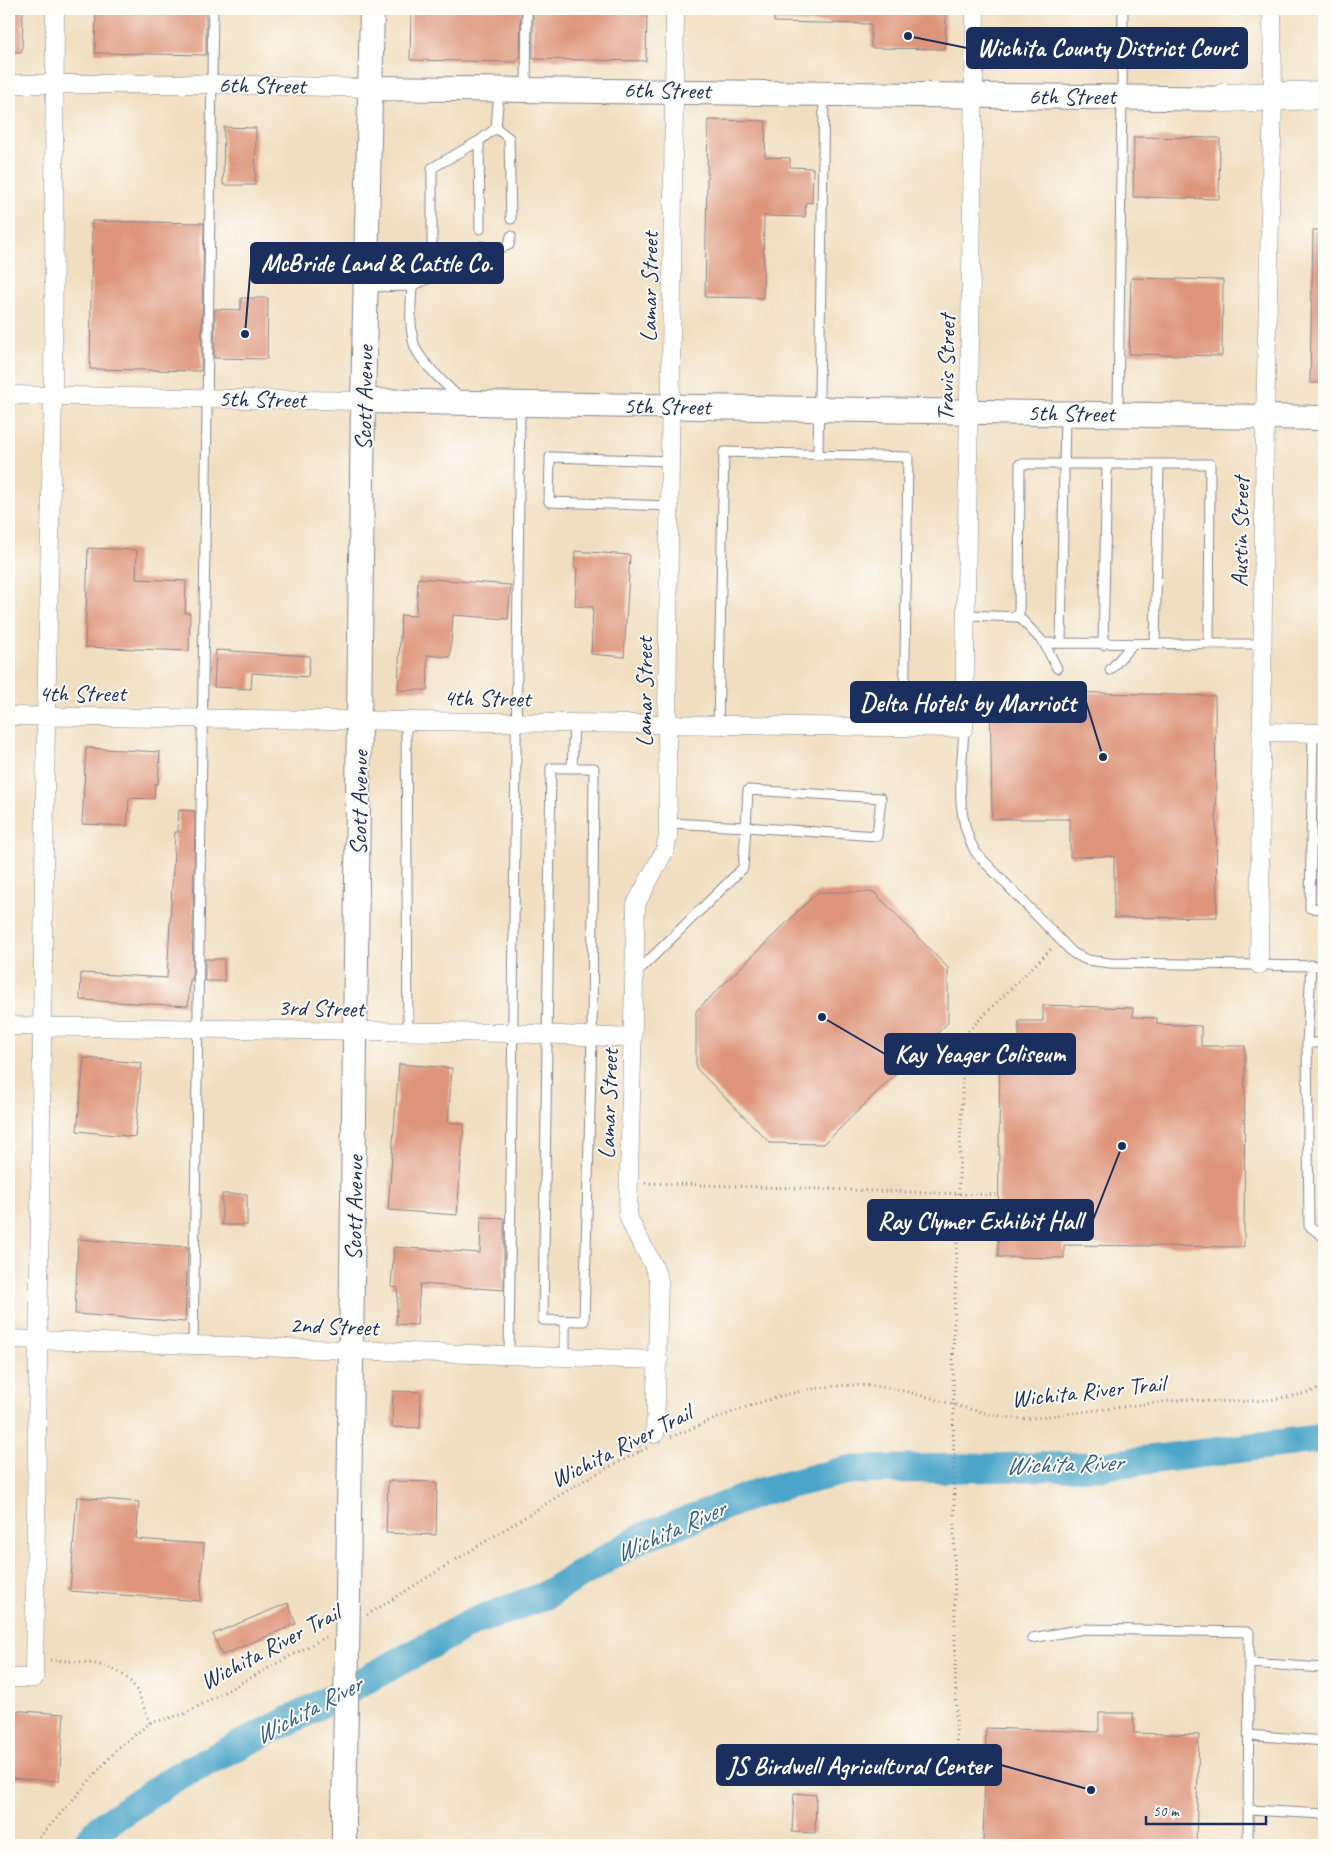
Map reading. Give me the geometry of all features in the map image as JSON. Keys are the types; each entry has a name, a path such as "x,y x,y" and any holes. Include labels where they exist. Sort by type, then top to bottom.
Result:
{"highway":[{"path":"1223,98 1324,95"}],"main road":[{"name":"Scott Avenue","path":"344,1845 361,719 363,401 372,9"},
{"name":"6th Street","path":"370,88 526,88 975,96 1223,98"},
{"path":"1273,98 1324,103"},
{"name":"5th Street","path":"363,401 970,410 1324,418"}],"street":[{"path":"9,1678 34,1678 46,717 53,397 55,9"},
{"name":"Lamar Street","path":"658,1439 659,1281 656,1269 632,1227 628,1215 636,904 665,850 668,838 667,725 675,9"},
{"name":"Travis Street","path":"964,728 975,9"},
{"name":"Austin Street","path":"1259,965 1265,417 1273,98 1272,9"},
{"name":"6th Street","path":"9,84 212,84 370,88"},
{"name":"5th Street","path":"9,395 363,401"},
{"name":"4th Street","path":"9,716 964,728"},
{"path":"1261,732 1319,733"},
{"name":"3rd Street","path":"9,1026 512,1033 633,1038"},
{"name":"2nd Street","path":"9,1339 659,1360"}],"lane":[{"path":"193,1346 213,9"},
{"path":"526,88 527,9"},
{"path":"1118,414 1123,9"},
{"path":"432,249 432,168 479,141 496,128 499,88"},
{"path":"818,455 824,93"},
{"path":"496,128 509,138 511,219"},
{"path":"479,141 480,228"},
{"path":"366,287 412,286 483,249 509,245 511,236"},
{"path":"434,264 437,274"},
{"path":"412,286 410,314 414,346 435,374 464,402"},
{"path":"510,1356 520,403"},
{"path":"1061,643 1065,413"},
{"path":"718,726 724,452 908,457 904,728"},
{"path":"670,506 549,502 550,457 671,461"},
{"path":"1019,617 1020,464 1210,464 1209,644"},
{"path":"1103,645 1107,464"},
{"path":"1155,644 1159,464"},
{"path":"966,615 1019,617 1044,643 1057,668"},
{"path":"1044,643 1103,645 1262,644"},
{"path":"1110,670 1132,645"},
{"path":"406,720 408,1032"},
{"path":"572,768 574,724"},
{"path":"964,728 960,800 962,820 967,836 976,853 1073,953 1087,960 1110,963 1324,966"},
{"path":"1319,733 1310,908 1324,908"},
{"path":"550,768 572,768 594,768 592,1036 584,1321 543,1320 550,768"},
{"path":"634,974 743,868 746,828 748,790 881,798 877,836 746,828 668,823"},
{"path":"1310,966 1308,1043 1309,1226 1324,1237"},
{"path":"1308,1043 1324,1044"},
{"path":"565,1321 566,1357"},
{"path":"1032,1638 1084,1628 1249,1632 1248,1845"},
{"path":"1249,1664 1324,1668"},
{"path":"1248,1735 1324,1741"},
{"path":"1249,1810 1324,1814"}],"path":[{"path":"957,1779 953,1354 964,1035 1059,940"},
{"path":"629,1183 996,1195"},
{"name":"Wichita River Trail","path":"359,1619 586,1479 658,1439 741,1409 793,1393 842,1387 872,1386 928,1397 1002,1418 1025,1419 1186,1399 1211,1402 1280,1399 1324,1388"},
{"name":"Wichita River Trail","path":"33,1845 119,1747 150,1723 184,1714 333,1633"},
{"path":"34,1660 107,1666 124,1677 136,1690 150,1723"}],"building":[{"path":"9,9 23,9 22,52 9,52"},
{"path":"96,9 206,9 206,55 95,53"},
{"path":"411,9 521,9 520,59 517,59 516,62 410,60"},
{"path":"533,9 647,9 646,61 533,59"},
{"path":"774,9 946,9 945,49 871,48 871,24 774,22"},
{"path":"708,120 766,121 765,157 790,158 790,167 813,168 812,203 806,202 805,217 764,216 763,298 705,297"},
{"path":"224,127 256,128 255,185 223,185"},
{"path":"1134,137 1220,138 1219,199 1133,197"},
{"path":"92,221 204,223 201,371 90,369"},
{"path":"1313,230 1324,230 1324,383 1310,383"},
{"path":"1131,278 1223,280 1222,356 1129,354"},
{"path":"241,298 268,298 267,359 214,358 215,309 241,310"},
{"path":"88,548 137,550 136,579 186,581 185,613 190,613 189,651 85,647"},
{"path":"575,551 630,555 624,657 591,654 593,607 575,606 577,568 574,568"},
{"path":"418,578 511,585 508,619 453,615 450,657 427,655 428,690 398,690 401,615 416,616"},
{"path":"216,650 310,656 308,677 252,673 251,689 214,687"},
{"path":"990,690 1215,696 1217,917 1114,918 1114,856 1070,857 1070,819 992,819"},
{"path":"86,748 160,752 158,784 155,784 154,799 129,798 127,826 82,824"},
{"path":"179,810 195,811 192,980 190,980 188,1006 80,1000 81,973 167,978 175,832 178,832"},
{"path":"818,892 874,892 948,968 948,1023 824,1144 770,1143 696,1068 696,1011"},
{"path":"205,959 224,959 224,981 205,981"},
{"path":"1043,1005 1133,1008 1133,1017 1157,1018 1157,1024 1201,1026 1201,1046 1245,1046 1244,1247 1064,1245 1064,1258 998,1257 1000,1039 1019,1039 1019,1021 1043,1021"},
{"path":"84,1058 142,1063 135,1137 77,1131"},
{"path":"399,1064 452,1068 448,1122 464,1124 457,1215 388,1210"},
{"path":"222,1194 247,1194 247,1225 222,1225"},
{"path":"481,1217 504,1218 504,1290 420,1284 417,1325 396,1324 398,1288 391,1287 394,1247 480,1253"},
{"path":"78,1239 188,1247 185,1322 75,1314"},
{"path":"393,1391 421,1392 420,1428 392,1427"},
{"path":"388,1481 437,1482 436,1535 386,1533"},
{"path":"77,1497 139,1502 136,1539 204,1544 200,1601 70,1591"},
{"path":"288,1603 296,1624 222,1655 213,1634"},
{"path":"9,1710 64,1714 59,1781 9,1778"},
{"path":"1099,1713 1133,1713 1134,1733 1199,1735 1196,1845 983,1845 986,1728 1099,1732"},
{"path":"794,1793 816,1795 815,1833 792,1832"}],"waterway":[{"name":"Wichita River","path":"85,1845 102,1826 176,1777 304,1713 473,1622 544,1596 641,1538 763,1491 848,1470 1100,1466 1324,1438"}],"place":[{"name":"Wichita County District Court","path":"908,36"},
{"name":"McBride Land & Cattle Co.","path":"245,334"},
{"name":"Delta Hotels by Marriott","path":"1103,757"},
{"name":"Kay Yeager Coliseum","path":"822,1017"},
{"name":"Ray Clymer Exhibit Hall","path":"1122,1146"},
{"name":"JS Birdwell Agricultural Center","path":"1091,1790"}]}
